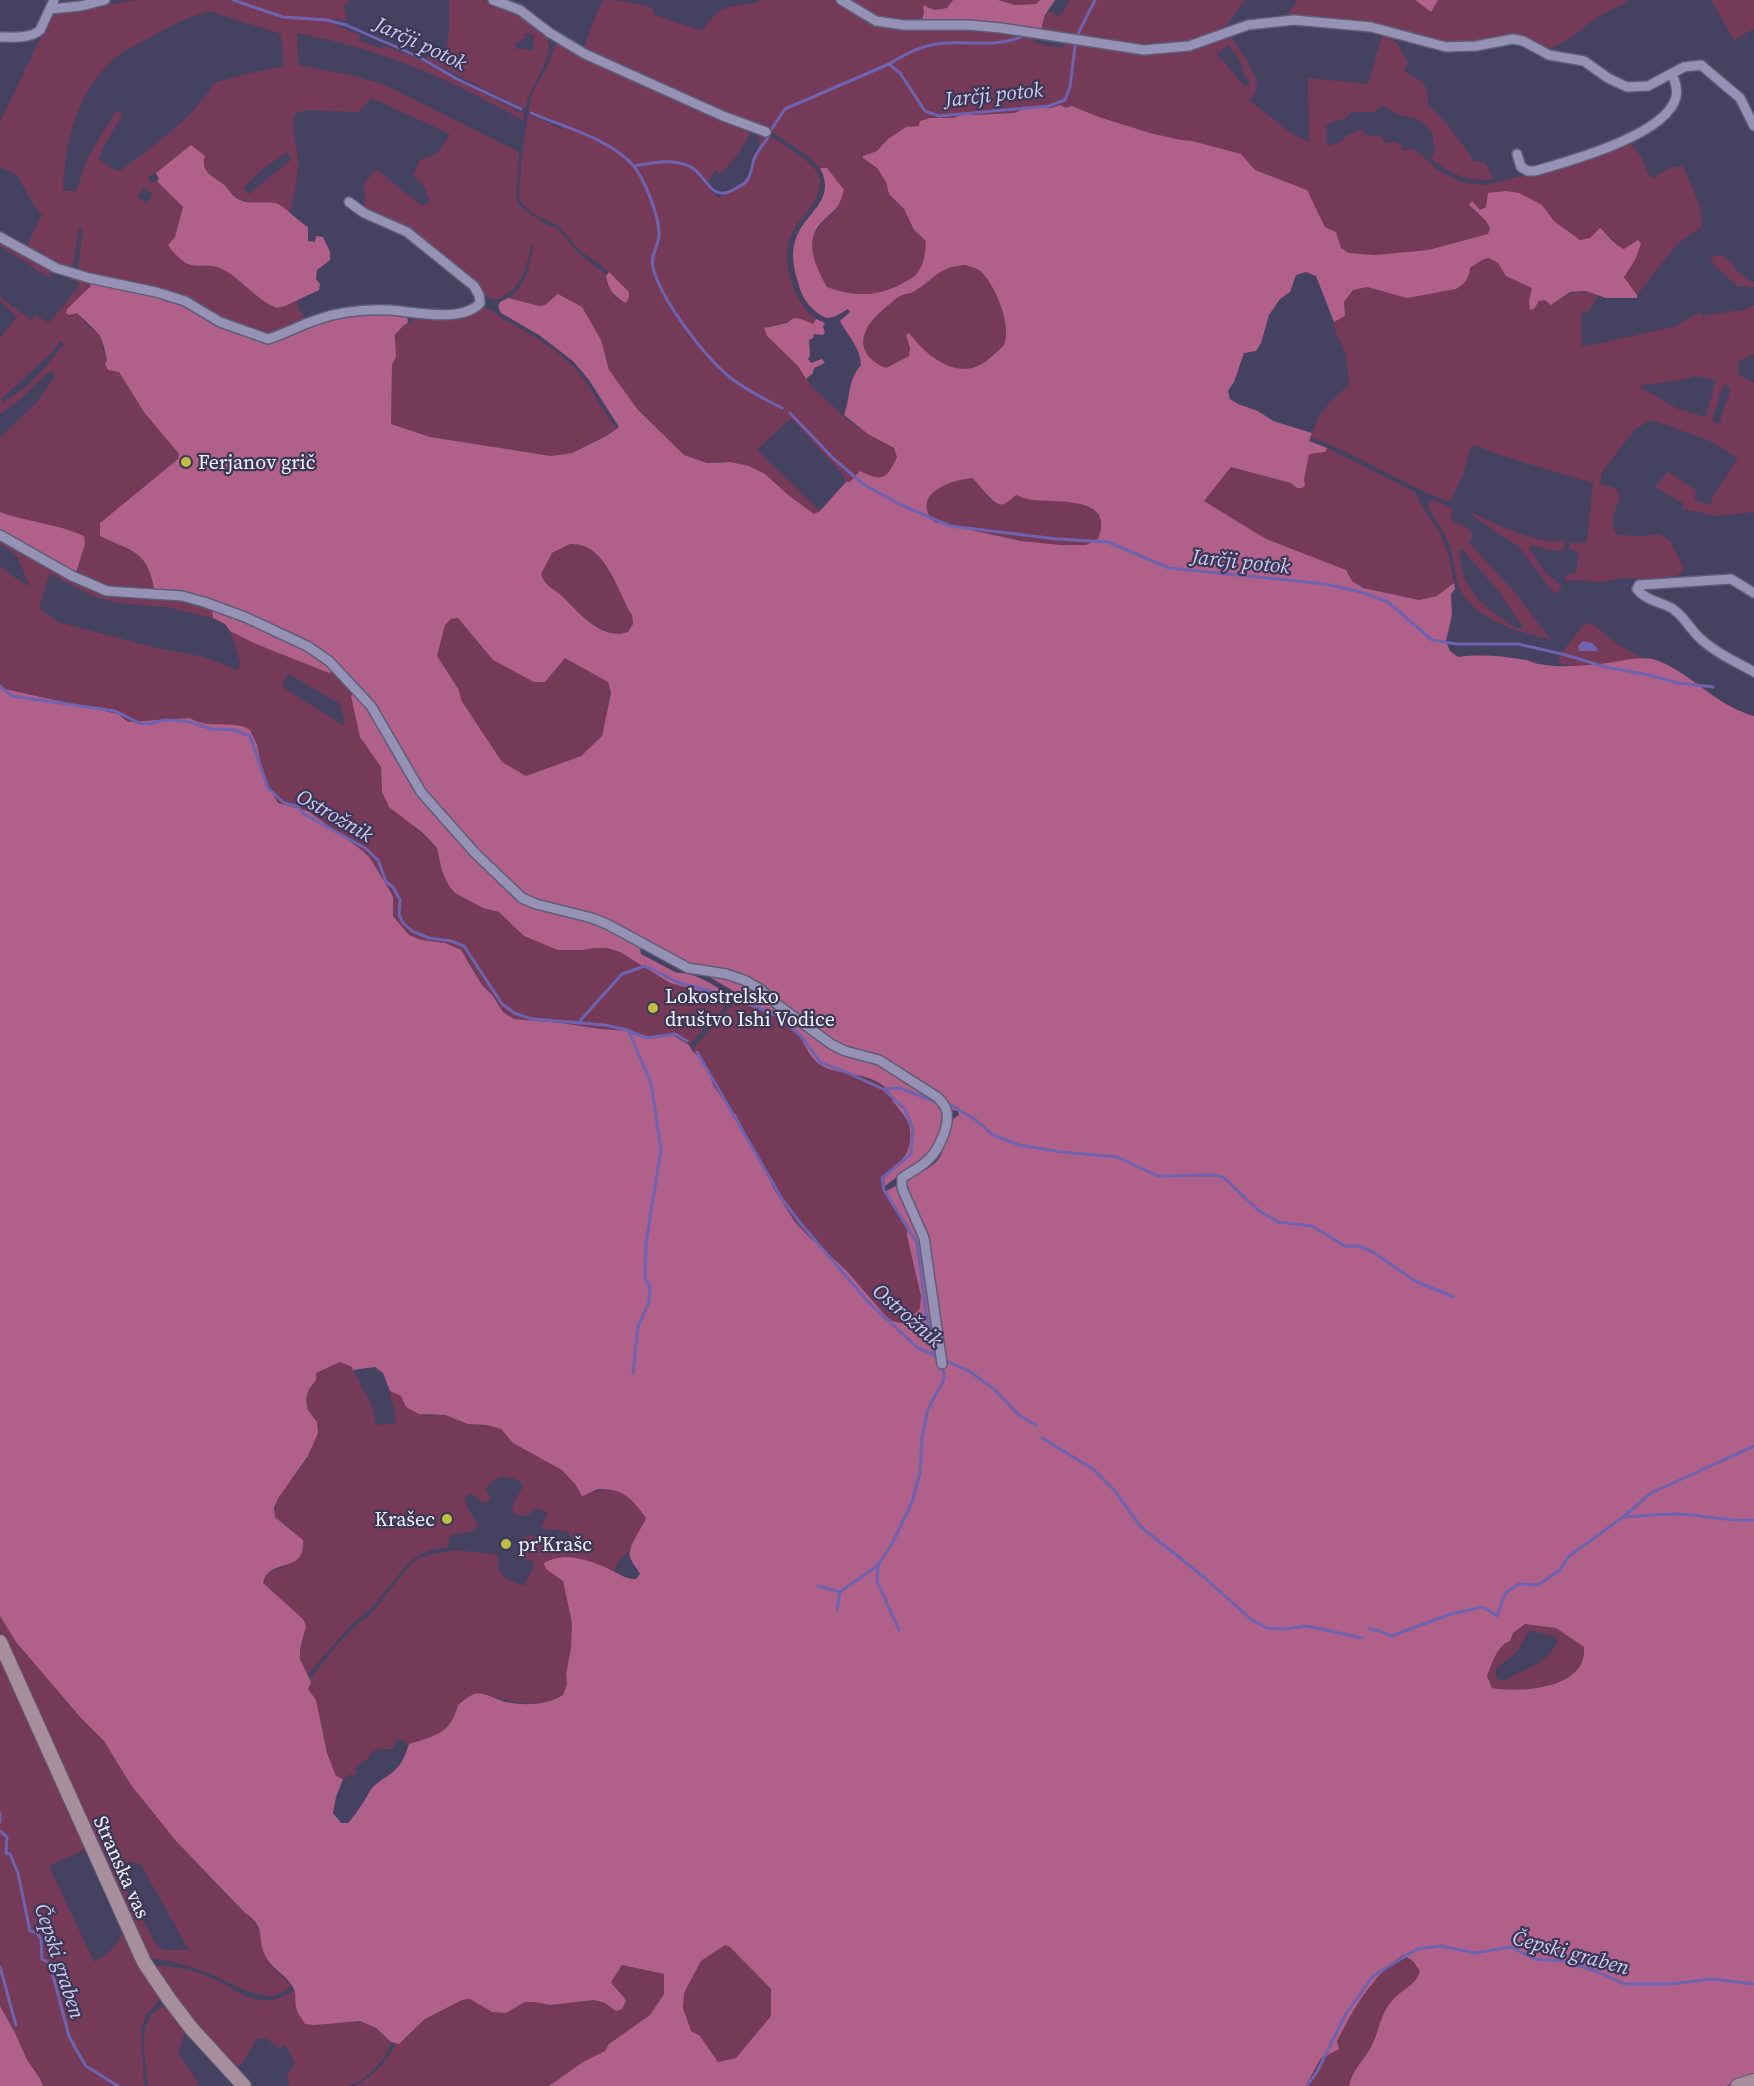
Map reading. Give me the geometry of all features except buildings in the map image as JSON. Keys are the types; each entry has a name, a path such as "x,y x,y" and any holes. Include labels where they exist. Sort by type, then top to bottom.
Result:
{"street":[{"path":"0,37 22,37 36,33 40,30 52,4 81,6 105,0"},
{"path":"494,0 520,10 550,33 585,54 712,112 766,132"},
{"path":"841,0 876,21 903,25 968,25 1001,28 1144,50 1189,46 1248,25 1271,21 1312,21 1371,27 1446,47 1476,46 1513,39 1523,41 1549,55 1584,62 1627,87 1648,86 1684,67 1701,66 1709,70 1740,98 1754,126"},
{"path":"1517,154 1521,167 1528,171 1535,171 1639,134 1662,118 1671,108 1677,90 1672,74"},
{"path":"0,237 56,268 185,301 220,322 268,339 317,319 346,312 364,310 464,314 475,309 480,303 474,286 425,245 407,232 364,213 349,202"},
{"path":"0,535 72,576 107,591 182,596 204,602 245,617 307,646 329,662 371,706 421,792 475,853 522,898 600,921 688,968 726,974 744,980 831,1044 845,1051 879,1060 937,1097 943,1103 947,1113 943,1135 930,1158 902,1178 902,1188 924,1238 942,1364"},
{"path":"1754,593 1731,579 1639,585 1637,589 1649,599 1681,615 1699,638 1711,648 1754,672"},
{"name":"Stranska vas","path":"0,1644 144,1962 168,1999 191,2028 244,2086"},
{"path":"1738,2086 1754,2081"}],"shaded area":[{"path":"137,0 350,0 344,7 347,22 332,18 332,23 361,36 359,41 380,48 387,46 410,55 524,113 523,121 468,91 414,67 357,47 297,33 298,65 354,76 385,85 519,152 516,196 518,205 546,225 557,228 579,254 607,275 615,298 626,303 629,292 599,263 581,252 559,226 537,216 521,203 519,196 528,114 562,129 563,126 528,111 533,91 547,68 556,43 560,42 747,129 750,134 740,151 721,174 715,170 707,184 712,186 710,190 719,198 730,189 735,190 750,172 752,159 759,144 758,132 787,146 809,163 820,179 814,201 792,233 787,255 790,280 801,302 816,319 813,325 801,319 765,327 767,336 798,366 812,387 851,423 894,448 897,457 890,472 882,478 846,482 842,474 791,418 757,450 820,511 814,515 787,495 765,474 749,466 720,461 707,463 684,455 638,410 609,370 597,333 558,294 545,305 539,306 508,298 523,282 534,245 532,245 517,285 495,300 483,293 467,275 444,256 367,212 363,185 376,169 422,206 430,202 423,184 413,175 420,160 437,154 450,134 372,98 358,112 307,110 295,113 293,131 298,167 290,213 278,204 255,203 236,198 222,183 209,175 191,145 148,177 151,183 157,181 183,207 175,237 195,267 210,266 225,270 248,287 257,297 285,306 297,299 298,308 308,320 267,337 78,271 83,227 79,227 73,264 69,270 26,247 42,215 17,175 0,167 0,122 52,14","holes":["210,11 281,34 284,66 214,83 184,120 120,171 99,160 103,147 122,116 117,110 89,155 76,191 63,191 66,154 75,119 82,102 102,71 126,50 178,23","287,152 292,159 249,194 243,188 264,168","144,187 153,194 147,204 137,197"]},
{"path":"449,0 482,0 501,5 524,16 543,32 548,40 549,48 525,109 425,59 429,55 446,52 449,32","holes":["525,33 532,34 534,50 516,49 515,44 526,37"]},
{"path":"603,0 628,2 652,8 655,15 702,31 719,11 730,6 756,3 759,0 834,0 874,24 966,27 1034,35 1034,43 1063,48 1064,41 1120,51 1142,52 1230,36 1255,76 1257,88 1250,101 1291,133 1307,142 1309,141 1308,78 1368,84 1383,33 1392,38 1401,49 1408,63 1404,71 1420,80 1425,86 1428,105 1440,116 1473,161 1485,163 1494,179 1468,178 1445,169 1431,158 1436,149 1433,143 1433,133 1420,120 1397,114 1382,105 1374,112 1351,112 1347,118 1325,126 1326,141 1329,146 1362,129 1365,135 1382,137 1384,143 1396,142 1401,145 1402,151 1410,149 1417,151 1437,170 1461,182 1485,185 1549,169 1629,141 1652,178 1656,178 1655,176 1670,168 1683,166 1700,206 1702,227 1677,244 1637,295 1624,277 1635,260 1625,249 1614,244 1609,235 1580,240 1554,221 1542,205 1471,209 1486,221 1490,228 1488,234 1428,250 1375,255 1348,253 1341,248 1336,232 1325,227 1307,190 1255,170 1241,154 1150,133 1073,106 1066,108 1060,105 1051,108 1030,106 1014,113 963,114 953,118 930,118 919,126 888,139 877,151 863,156 877,168 886,182 889,194 904,209 914,230 926,241 925,253 917,274 894,288 875,293 846,293 827,287 812,254 814,236 818,228 837,209 823,167 820,168 809,157 776,134 734,118 584,50","holes":["1228,45 1237,55 1242,71 1250,83 1245,87 1217,54"]},
{"path":"848,0 953,0 947,8 935,10 928,6 921,17 921,22 899,21 882,17"},
{"path":"953,0 998,0 1015,5 1036,4 1040,0 1055,0 1045,15 1041,30 921,22 924,13 923,5 935,10 947,8"},
{"path":"998,0 1040,0 1036,4 1015,5"},
{"path":"1069,0 1245,0 1225,27 1227,29 1187,43 1143,46 1041,30 1048,11 1059,15"},
{"path":"1297,0 1415,0 1431,12 1438,0 1629,0 1599,16 1570,39 1544,49 1519,36 1507,35 1469,43 1436,43 1413,34 1286,18"},
{"path":"1415,0 1438,0 1431,12"},
{"path":"1711,0 1754,0 1754,29 1734,40"},
{"path":"1060,105 1066,108 1072,106 1150,133 1241,154 1255,170 1307,190 1325,227 1336,232 1341,248 1349,253 1375,255 1428,250 1488,234 1490,228 1486,221 1469,205 1472,201 1480,210 1486,207 1488,193 1506,191 1519,193 1542,205 1554,221 1580,240 1590,238 1600,228 1624,249 1638,240 1641,244 1635,260 1624,277 1637,298 1606,298 1586,291 1570,292 1551,305 1545,300 1539,301 1534,309 1530,310 1529,301 1532,288 1506,276 1498,263 1489,258 1470,268 1466,280 1456,289 1407,298 1367,287 1353,290 1344,302 1345,316 1334,322 1316,276 1306,272 1296,275 1290,292 1280,299 1269,315 1261,343 1256,351 1244,353 1234,382 1228,391 1230,399 1238,404 1258,411 1273,421 1312,433 1309,441 1327,448 1325,452 1309,454 1305,485 1302,488 1231,467 1204,501 1266,539 1346,570 1352,581 1363,588 1419,600 1437,596 1454,583 1455,589 1451,594 1452,615 1446,641 1450,651 1458,657 1500,657 1562,666 1652,659 1683,674 1728,705 1754,716 1754,2076 1726,2086 1349,2086 1353,2075 1372,2045 1387,2007 1418,1976 1420,1971 1413,1961 1403,1955 1382,1973 1365,1993 1337,2041 1339,2049 1320,2059 1306,2086 549,2086 583,2062 605,2051 609,2044 650,2015 664,1994 664,1974 622,1965 611,1982 626,2001 622,2009 616,2011 605,2003 594,2000 550,2005 525,2002 506,2013 492,2012 470,1999 462,2000 425,2019 399,2044 391,2042 376,2028 360,2021 305,2024 297,2009 294,1989 264,1953 256,1923 176,1841 131,1785 104,1741 81,1718 16,1642 0,1616 0,688 118,714 128,722 190,718 197,722 236,725 250,730 257,745 264,778 278,803 308,811 363,851 370,858 393,897 393,916 409,935 421,940 445,943 461,950 482,985 493,996 503,1012 514,1019 629,1031 651,1037 674,1036 689,1045 693,1052 702,1059 714,1087 736,1115 774,1189 795,1222 846,1270 892,1321 906,1324 920,1308 921,1296 907,1236 907,1224 886,1191 927,1169 938,1160 944,1148 950,1124 959,1115 958,1111 942,1108 944,1122 941,1135 935,1145 917,1163 885,1186 887,1173 907,1152 910,1128 889,1092 883,1086 867,1078 822,1066 809,1053 797,1031 787,1020 773,1012 735,1001 735,992 630,930 602,918 531,899 515,888 425,795 402,758 380,713 337,666 273,627 155,592 152,578 143,560 131,550 100,536 100,523 178,459 179,454 144,412 119,372 108,370 101,338 77,313 69,315 66,313 67,309 90,287 92,281 184,304 261,341 353,313 407,315 408,323 395,335 396,357 392,365 391,424 430,437 551,456 572,453 619,427 589,380 573,361 539,335 501,313 498,306 500,302 508,298 539,306 545,305 558,294 582,307 601,340 609,370 638,410 684,455 707,463 730,462 749,466 765,474 814,514 820,511 846,482 850,482 860,471 874,477 883,477 897,457 894,448 868,434 844,415 853,377 861,365 856,347 840,321 850,312 848,309 832,318 820,315 806,301 796,274 794,243 823,198 824,179 820,168 827,168 844,190 838,205 823,221 813,237 815,263 827,287 856,294 884,291 894,288 917,274 923,261 926,241 914,230 904,209 889,194 886,182 877,168 863,156 877,151 888,139 906,127 919,126 920,121 930,118 953,118 963,114 1014,113 1030,106 1051,108","holes":["966,265 978,269 991,284 1001,306 1006,328 1006,338 1002,348 979,365 968,369 957,368 935,359 909,333 906,335 910,348 909,356 886,368 875,362 868,355 863,340 870,323 900,296 913,292 937,274 956,266","972,478 1000,504 1006,503 1016,495 1032,500 1082,504 1099,515 1101,525 1098,539 1086,545 1021,541 934,522 928,512 929,497 935,491 953,482","570,544 582,545 593,551 609,570 632,615 633,624 628,632 618,634 600,629 548,585 541,574 552,553","458,618 493,660 534,682 545,682 565,658 608,682 611,693 602,736 581,756 526,776 502,762 461,700 459,690 437,656 445,625 451,619","340,1362 352,1367 353,1370 375,1367 383,1373 390,1391 401,1396 406,1407 419,1414 445,1415 468,1424 487,1425 501,1429 513,1443 562,1470 582,1496 598,1489 622,1493 646,1518 630,1553 640,1574 636,1579 577,1558 552,1559 544,1563 546,1569 563,1581 572,1623 571,1648 566,1674 567,1685 563,1695 541,1703 525,1704 502,1701 482,1694 470,1696 458,1705 451,1722 441,1732 409,1744 398,1766 373,1788 348,1823 341,1823 333,1813 343,1779 336,1776 327,1753 316,1700 308,1689 311,1682 300,1659 306,1626 303,1619 263,1583 267,1574 296,1560 303,1550 303,1540 275,1517 274,1507 308,1456 318,1433 317,1422 308,1410 306,1399 309,1389 316,1380 316,1373","1525,1624 1556,1628 1584,1647 1582,1661 1575,1672 1564,1680 1550,1685 1519,1690 1492,1688 1487,1676 1498,1651 1510,1641 1513,1633","725,1945 730,1947 771,1989 771,2016 736,2058 718,2062 700,2036 691,2031 683,2008 684,1993 701,1961"]},
{"path":"191,145 205,156 204,166 208,173 223,184 237,199 278,204 308,227 308,241 315,242 316,236 323,237 330,252 330,260 317,270 316,279 320,284 319,290 277,308 226,271 217,267 191,265 177,256 168,245 175,237 183,207 157,181 159,179 156,173"},
{"path":"0,240 92,281 77,313 90,328 98,332 107,361 119,372 144,412 179,454 178,459 100,523 100,536 138,555 143,561 152,578 155,592 120,591 75,576 85,544 0,512 0,438 39,400 55,376 50,371 18,401 0,414 0,338 17,317 0,301 0,297 31,320 35,315 49,323 79,283 53,271 48,277 0,246","holes":["60,341 64,343 52,360 29,383 13,397 4,402 1,399 52,352"]},
{"path":"1715,255 1723,256 1733,264 1734,269 1754,282 1754,287 1737,286 1710,261"},
{"path":"1489,258 1498,263 1506,276 1532,288 1529,301 1534,309 1539,301 1545,300 1551,305 1573,293 1584,292 1598,295 1589,311 1581,313 1582,347 1674,327 1700,312 1702,316 1748,309 1754,305 1754,354 1738,361 1738,374 1754,383 1754,512 1717,516 1683,509 1683,503 1655,487 1668,472 1697,491 1694,500 1711,505 1713,496 1738,458 1708,440 1651,420 1635,429 1602,472 1600,484 1612,487 1618,492 1619,497 1613,518 1613,526 1617,535 1660,534 1670,541 1684,568 1679,575 1657,579 1565,581 1566,575 1576,573 1579,553 1569,548 1571,543 1587,542 1593,483 1474,445 1470,449 1463,474 1450,502 1311,437 1326,408 1349,385 1346,353 1336,334 1334,322 1345,316 1344,302 1352,290 1367,287 1383,292 1431,292 1456,289 1470,270","holes":["1696,376 1716,380 1706,417 1680,410 1641,388 1642,385","1723,384 1731,388 1719,425 1712,421"]},
{"path":"966,265 979,270 985,276 1001,306 1006,338 1000,349 979,365 968,369 957,368 935,359 909,334 906,335 910,348 909,356 886,368 868,355 863,340 870,323 877,315 898,297 913,292 942,271"},
{"path":"609,272 629,292 626,303 610,289 606,276"},
{"path":"485,308 540,340 570,363 586,382 617,429 572,453 551,456 430,437 391,424 392,365 397,334 400,329 412,323 413,316 464,316"},
{"path":"794,318 813,324 816,319 825,323 823,335 814,334 809,340 808,359 811,363 822,359 825,363 814,368 813,373 806,379 798,366 767,336 764,328 787,323"},
{"path":"1327,448 1415,492 1440,533 1449,557 1454,583 1437,596 1419,600 1363,588 1352,581 1346,570 1266,539 1204,501 1231,467 1291,483 1297,488 1304,480 1309,453 1325,452"},
{"path":"972,478 981,485 989,499 1006,503 1016,495 1087,507 1097,513 1101,524 1098,539 1086,545 1021,541 934,522 928,512 929,496 944,485"},
{"path":"1435,500 1453,509 1452,522 1463,525 1473,534 1469,542 1518,596 1551,640 1497,622 1484,615 1464,596 1458,584 1449,543 1428,506","holes":["1459,549 1463,550 1500,593 1524,629 1516,628 1504,620 1484,604 1469,587 1461,564"]},
{"path":"0,512 84,536 85,544 75,576 0,533"},
{"path":"1472,513 1529,537 1565,541 1563,551 1533,545 1529,549 1544,571 1562,586 1556,594 1519,547 1471,515"},
{"path":"0,538 86,586 182,599 212,607 213,618 166,607 119,603 95,597 49,574 39,608 58,622 156,648 199,656 237,671 241,664 230,631 297,660 334,671 355,692 360,737 381,767 382,792 437,848 442,871 455,893 483,908 499,912 524,936 584,950 607,948 620,952 670,983 718,996 729,1002 689,1045 674,1036 651,1037 629,1031 514,1019 503,1012 482,985 468,959 444,943 421,940 409,935 393,916 393,897 370,858 363,851 308,811 278,803 264,778 257,745 238,726 198,724 190,718 128,722 118,714 0,688 0,567 27,586 29,584 17,556 0,544","holes":["287,673 340,704 345,722 343,725 282,687"]},
{"path":"570,544 582,545 593,551 609,570 632,615 633,624 628,632 618,633 600,629 545,582 541,574 552,553"},
{"path":"212,607 291,642 334,671 329,673 256,644 230,631 225,624 213,618"},
{"path":"458,618 493,660 545,682 565,657 608,682 611,693 602,736 581,756 526,776 502,762 461,700 459,690 437,656 445,625 451,619"},
{"path":"1585,623 1594,625 1617,644 1644,659 1587,666 1565,665 1558,662 1563,651"},
{"path":"1583,641 1592,643 1597,651 1579,651 1578,646"},
{"path":"355,692 375,715 395,754 510,891 602,924 640,948 641,954 677,973 689,974 713,984 729,998 729,1002 718,996 670,983 620,952 607,948 558,950 524,936 499,912 483,908 455,893 442,871 437,848 423,833 389,807 382,792 381,767 360,737 351,696"},
{"path":"735,1001 784,1018 794,1028 813,1058 823,1067 877,1082 891,1095 907,1123 911,1137 909,1148 883,1180 888,1197 907,1224 907,1236 921,1296 920,1308 906,1324 892,1321 884,1314 846,1270 795,1222 774,1189 736,1115 714,1087 706,1066 693,1052"},
{"path":"340,1362 352,1367 371,1403 376,1425 395,1423 390,1391 400,1396 406,1407 427,1416 445,1415 468,1424 487,1425 501,1429 513,1443 562,1470 575,1484 578,1491 587,1495 604,1490 622,1493 634,1501 646,1518 629,1551 617,1563 615,1571 589,1561 559,1557 546,1569 563,1581 572,1623 571,1648 566,1674 567,1685 563,1695 543,1702 523,1703 483,1694 458,1705 451,1722 435,1736 409,1744 398,1738 392,1749 378,1749 370,1753 369,1759 361,1762 355,1769 357,1773 353,1776 350,1774 343,1779 336,1776 327,1753 316,1701 308,1689 310,1679 338,1644 370,1615 411,1564 429,1555 457,1550 498,1555 498,1568 505,1578 524,1586 534,1566 533,1561 521,1558 524,1537 533,1535 550,1550 570,1550 574,1546 573,1539 567,1531 543,1529 541,1526 547,1515 546,1511 536,1508 527,1516 516,1515 512,1511 523,1484 508,1477 494,1480 486,1489 490,1497 489,1501 483,1503 469,1494 465,1498 466,1505 477,1523 476,1529 450,1535 448,1547 429,1550 411,1560 370,1609 351,1625 308,1674 300,1657 304,1637 291,1609 263,1583 267,1574 287,1565 296,1533 275,1517 275,1508 282,1492 305,1463 312,1447 317,1422 307,1405 308,1392 316,1373"},
{"path":"0,1616 16,1642 81,1718 104,1741 131,1785 176,1841 252,1919 259,1931 270,1964 291,1985 283,1993 261,1995 249,1992 192,1967 147,1958 0,1632","holes":["132,1862 141,1865 189,1950 164,1950 156,1944 124,1885 116,1864"]},
{"path":"1525,1624 1556,1628 1584,1647 1582,1661 1575,1672 1564,1680 1550,1685 1519,1690 1492,1688 1487,1676 1498,1651 1510,1641 1513,1633","holes":["1529,1630 1556,1637 1558,1640 1554,1648 1542,1661 1503,1681 1496,1678 1496,1669 1518,1651"]},
{"path":"0,1656 86,1849 49,1866 94,1962 114,1947 122,1933 110,1901 161,1998 146,2015 141,2030 144,2086 43,2086 0,2006"},
{"path":"725,1945 731,1947 771,1989 771,2016 736,2058 718,2062 700,2036 691,2031 683,2008 684,1993 701,1961"},
{"path":"1403,1955 1413,1961 1420,1971 1418,1976 1387,2007 1372,2045 1356,2069 1349,2086 1306,2086 1320,2059 1339,2046 1336,2041 1373,1983"},
{"path":"622,1965 664,1974 664,1994 650,2015 609,2044 606,2051 583,2062 549,2086 355,2086 379,2068 396,2043 404,2040 425,2019 462,2000 470,1999 492,2012 506,2013 525,2002 550,2005 594,2000 612,2006 622,1993 611,1982"},
{"path":"153,1966 174,1967 196,1972 241,1994 261,2000 283,1997 295,1990 297,2010 302,2019 332,2023 354,2021 367,2024 391,2042 389,2049 374,2069 360,2080 346,2086 289,2086 287,2076 295,2063 285,2045 279,2048 267,2039 257,2038 244,2061 235,2069 191,2020"},
{"path":"0,2006 27,2060 43,2086 0,2086"},
{"path":"164,2006 186,2029 178,2054 199,2083 197,2086 148,2086 144,2053 145,2030 154,2012"}],"waterway":[{"name":"Jarčji potok","path":"233,0 283,17 327,20 346,25 419,57 457,79 521,109"},
{"name":"Jarčji potok","path":"1078,34 1095,0"},
{"path":"889,64 929,45 990,43 1021,37"},
{"name":"Jarčji potok","path":"771,130 785,109 889,64 900,73 925,111 939,116 1049,106 1065,100 1070,87 1075,46"},
{"name":"Jarčji potok","path":"531,113 598,140 632,164 646,188 659,228 653,267 665,296 686,329 724,372 746,389 782,408"},
{"name":"Jarčji potok","path":"634,166 662,162 675,162 689,166 713,190 725,193 748,180 755,157 768,137"},
{"name":"Jarčji potok","path":"790,413 833,458 863,484 899,504 950,526 1057,539 1108,542 1169,568 1325,584 1361,592 1388,602 1432,640 1457,644 1518,644 1605,667 1678,683 1713,687"},
{"name":"Ostrožnik","path":"0,686 12,696 115,711 139,723 149,724 164,720 186,721 212,729 234,730 250,736 268,788 284,803 297,806 304,814 365,848 378,860 386,882 393,887 400,900 399,915 403,923 412,931 429,938 451,941 464,946 502,1004 514,1013 532,1019 605,1025 627,1030 646,1038 675,1034 687,1041"},
{"path":"578,1023 622,974 645,966 677,982 728,996"},
{"path":"738,1000 778,1016 802,1037 821,1063 883,1089 905,1109 913,1129 911,1154 882,1178 884,1190 917,1243 926,1313 935,1356"},
{"path":"628,1030 651,1083 661,1149 646,1243 645,1278 650,1287 649,1302 638,1327 633,1373"},
{"name":"Ostrožnik","path":"697,1052 782,1199 801,1224 870,1304 918,1348 935,1355 938,1361"},
{"path":"883,1089 900,1088 939,1103"},
{"path":"951,1105 976,1120 993,1135 1019,1145 1117,1157 1158,1176 1212,1175 1223,1177 1258,1210 1278,1222 1312,1226 1345,1246 1359,1246 1373,1252 1415,1281 1454,1297"},
{"path":"944,1360 969,1371 994,1389 1020,1416 1036,1425"},
{"name":"Ostrožnik","path":"899,1630 877,1581 878,1565 893,1542 912,1502 920,1473 922,1437 928,1409 944,1380 941,1367"},
{"path":"1042,1438 1093,1469 1115,1491 1141,1527 1205,1578 1252,1620 1267,1628 1285,1629 1307,1626 1362,1638"},
{"path":"1369,1629 1391,1636 1451,1614 1483,1607 1497,1616 1505,1594 1518,1584 1538,1585 1560,1570 1568,1557 1623,1517 1651,1493 1754,1446"},
{"path":"1625,1517 1678,1514 1754,1520"},
{"path":"837,1610 840,1592 877,1566"},
{"path":"818,1586 840,1592"},
{"name":"Čepski graben","path":"0,1813 0,1822"},
{"name":"Čepski graben","path":"0,1831 7,1837 6,1853 10,1854 18,1873 30,1931 37,1933 41,1939 42,1959 48,1962 51,1968 69,2036 86,2066 118,2086"},
{"name":"Čepski graben","path":"1307,2086 1317,2072 1345,2015 1373,1976 1417,1949 1441,1946 1475,1953 1511,1947 1534,1959 1564,1961 1598,1972 1624,1984 1671,1984 1712,1979 1754,1984"},
{"path":"0,1967 16,2025"}],"place":[{"name":"Ferjanov grič","path":"186,462"},
{"name":"Lokostrelsko društvo Ishi Vodice","path":"653,1008"},
{"name":"Krašec","path":"447,1519"},
{"name":"pr'Krašc","path":"506,1544"}]}
